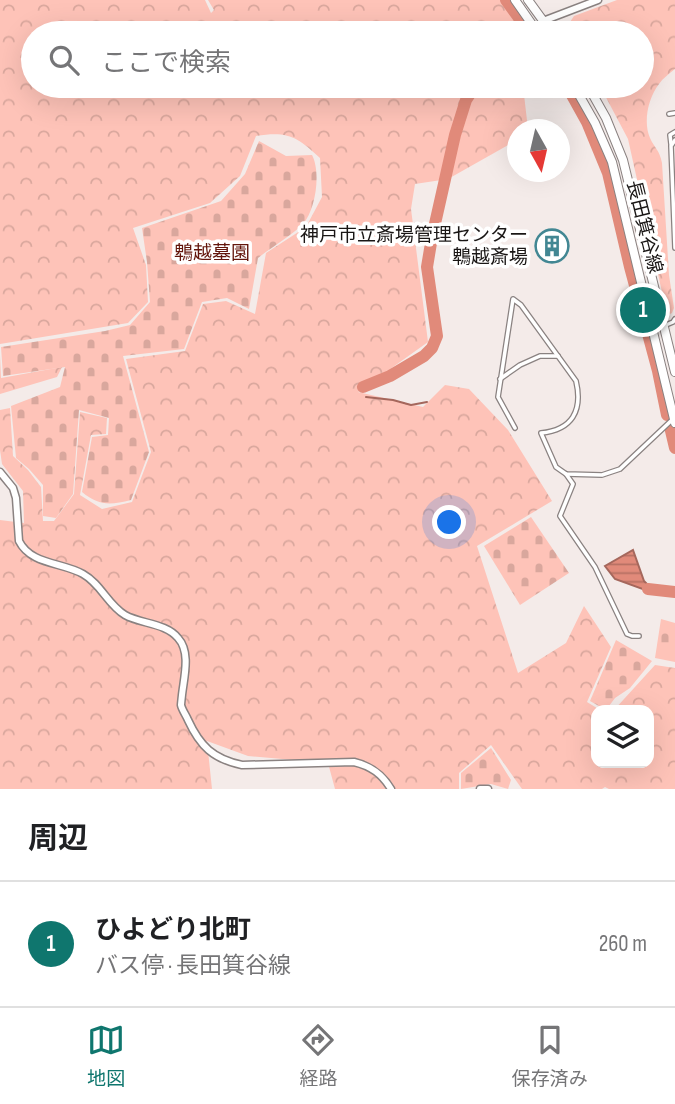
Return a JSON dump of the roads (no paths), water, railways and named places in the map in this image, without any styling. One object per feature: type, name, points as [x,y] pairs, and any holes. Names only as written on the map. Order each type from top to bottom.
[{"type":"street","points":[[515,0],[530,21]]},
{"type":"street","points":[[528,0],[543,21],[598,0]]},
{"type":"street","name":"長田箕谷線","points":[[581,98],[612,162],[674,421]]},
{"type":"street","name":"長田箕谷線","points":[[595,98],[623,160],[675,372]]},
{"type":"street","points":[[0,472],[13,488],[16,498],[19,541],[32,556],[80,572],[92,579],[124,614],[176,635],[184,648],[185,658],[181,705],[192,731],[209,750],[230,763],[242,765],[364,764],[377,772],[391,789]]},
{"type":"street","points":[[480,789],[488,789]]},
{"type":"lane","points":[[669,114],[675,113]]},
{"type":"lane","points":[[675,132],[670,135],[675,248]]},
{"type":"lane","points":[[671,146],[675,140]]},
{"type":"lane","points":[[515,428],[498,397],[513,299],[521,304],[576,381],[579,394],[578,410],[563,428],[541,433],[555,467],[566,474],[573,484],[561,516],[595,567],[627,634],[639,636]]},
{"type":"lane","points":[[654,330],[665,327],[675,319]]},
{"type":"lane","points":[[500,379],[520,365],[540,356],[558,356]]},
{"type":"lane","points":[[566,474],[603,475],[620,469],[674,421]]},
{"type":"waterway","points":[[506,0],[521,21]]},
{"type":"waterway","points":[[363,387],[390,376],[424,356],[432,348],[437,336],[427,267],[455,135],[467,98]]},
{"type":"waterway","points":[[574,98],[587,122],[608,173],[667,415]]},
{"type":"waterway","points":[[366,397],[411,405],[427,402]]},
{"type":"waterway","points":[[671,431],[675,448]]},
{"type":"waterway","points":[[648,589],[675,592]]},
{"type":"place","name":"神戸市立斎場管理センター 鵯越斎場","points":[[552,246]]},
{"type":"place","name":"ひよどり北町","points":[[643,310]]},
{"type":"park label","name":"鵯越墓園","points":[[212,253]]}]
